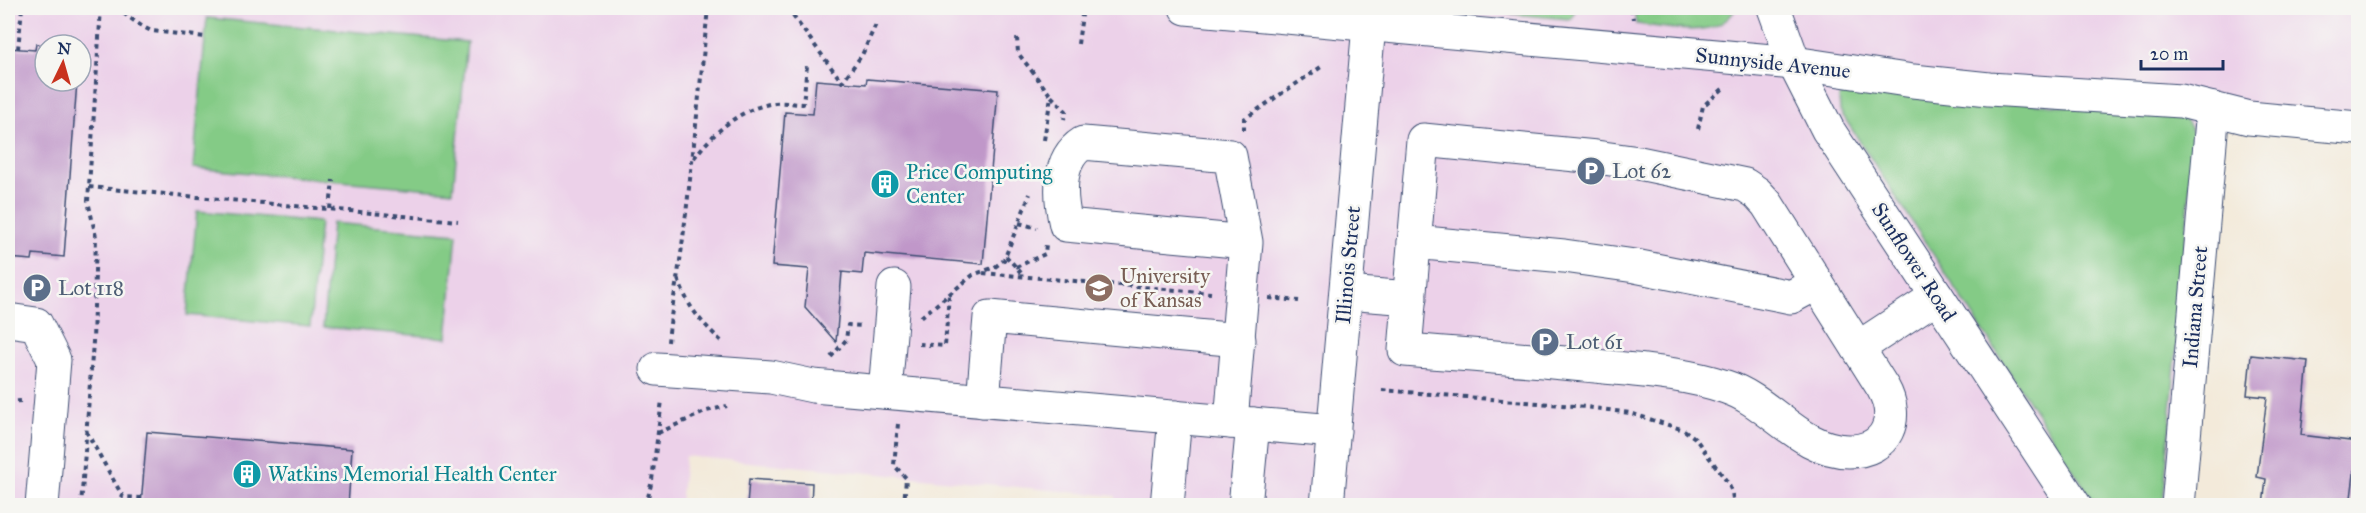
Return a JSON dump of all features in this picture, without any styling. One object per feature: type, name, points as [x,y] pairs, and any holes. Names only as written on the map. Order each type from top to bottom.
[{"type":"street","name":"Sunnyside Avenue","points":[[1186,8],[1794,63],[1946,84],[2181,101],[2250,118],[2358,128]]},
{"type":"street","name":"Sunflower Road","points":[[1774,8],[1794,63],[1828,130],[2075,506]]},
{"type":"street","name":"Illinois Street","points":[[1327,506],[1369,25]]},
{"type":"street","name":"Indiana Street","points":[[2178,506],[2212,109]]},
{"type":"street","points":[[1423,140],[1585,155],[1639,163],[1745,185],[1767,204],[1817,284],[1890,400],[1891,422],[1882,439],[1862,449],[1839,450],[1822,446],[1805,437],[1750,398],[1727,387],[1695,379],[1591,365],[1405,350],[1423,140]]},
{"type":"street","points":[[1245,506],[1239,340],[1246,242],[1230,156],[1083,143],[1074,148],[1066,163],[1061,201],[1066,225],[1246,242]]},
{"type":"street","points":[[1414,242],[1574,257],[1635,266],[1791,297],[1817,284]]},
{"type":"street","points":[[893,393],[894,287]]},
{"type":"street","points":[[1346,293],[1410,298]]},
{"type":"street","points":[[1858,348],[1937,296]]},
{"type":"street","points":[[983,401],[990,317],[1239,340]]},
{"type":"street","points":[[8,320],[36,324],[54,360],[42,506]]},
{"type":"street","points":[[661,369],[771,377],[813,386],[1334,431]]},
{"type":"street","points":[[1167,506],[1175,417]]},
{"type":"path","points":[[18,49],[22,8]]},
{"type":"path","points":[[81,506],[93,342],[96,237],[88,201],[101,8]]},
{"type":"path","points":[[117,8],[140,26],[151,31],[205,37]]},
{"type":"path","points":[[646,506],[658,433],[661,369],[672,298],[678,278],[693,160],[708,8]]},
{"type":"path","points":[[1078,44],[1082,15]]},
{"type":"path","points":[[793,16],[842,82],[862,55],[876,24]]},
{"type":"path","points":[[1017,38],[1018,52],[1051,96]]},
{"type":"path","points":[[693,160],[709,138],[729,122],[749,111],[774,103],[803,104],[807,66]]},
{"type":"path","points":[[1252,114],[1321,67]]},
{"type":"path","points":[[1698,129],[1703,106],[1726,87]]},
{"type":"path","points":[[330,209],[333,180]]},
{"type":"path","points":[[89,187],[458,221]]},
{"type":"path","points":[[1019,223],[1044,230]]},
{"type":"path","points":[[1016,267],[1045,254],[1046,237]]},
{"type":"path","points":[[1006,256],[1024,277]]},
{"type":"path","points":[[981,273],[1299,301]]},
{"type":"path","points":[[678,278],[687,304],[724,343],[725,350]]},
{"type":"path","points":[[915,344],[945,346],[949,295]]},
{"type":"path","points":[[1382,390],[1586,407],[1630,413],[1684,430],[1695,438],[1728,483],[1734,506]]},
{"type":"path","points":[[893,393],[894,465],[906,478],[904,506]]},
{"type":"path","points":[[658,433],[707,411],[737,403]]},
{"type":"path","points":[[86,430],[123,497],[141,498]]},
{"type":"shaded area","name":"University of Kansas","points":[[8,8],[2358,8],[2358,117],[2205,120],[2171,505],[1116,506],[1116,496],[685,456],[680,505],[8,506]]},
{"type":"green space","points":[[1446,8],[1576,8],[1572,18],[1569,19]]},
{"type":"green space","points":[[1634,8],[1736,8],[1728,19],[1717,25],[1691,30],[1636,24]]},
{"type":"green space","points":[[207,18],[467,42],[453,191],[193,168]]},
{"type":"green space","points":[[1850,88],[2176,115],[2187,122],[2194,142],[2163,505],[2096,505],[1840,111],[1839,97]]},
{"type":"green space","points":[[197,211],[320,222],[310,326],[187,315]]},
{"type":"green space","points":[[332,223],[457,234],[447,338],[323,327]]},
{"type":"building","points":[[8,48],[33,50],[33,93],[76,93],[64,257],[33,254],[32,260],[8,258]]},
{"type":"building","name":"Price Computing Center","points":[[867,79],[998,90],[983,264],[864,253],[862,274],[842,272],[836,342],[805,307],[809,269],[772,266],[785,112],[813,114],[816,80],[866,84]]},
{"type":"building","points":[[2251,355],[2308,361],[2301,435],[2358,442],[2350,506],[2263,506],[2266,479],[2257,477],[2267,397],[2247,395]]},
{"type":"building","name":"Watkins Memorial Health Center","points":[[147,432],[352,449],[348,506],[141,506]]},
{"type":"building","points":[[749,479],[812,483],[811,506],[747,506]]},
{"type":"place","name":"Lot 62","points":[[1591,171]]},
{"type":"place","name":"Price Computing Center","points":[[885,184]]},
{"type":"place","name":"Lot 118","points":[[37,288]]},
{"type":"place","name":"University of Kansas","points":[[1099,288]]},
{"type":"place","name":"Lot 61","points":[[1545,342]]},
{"type":"place","name":"Watkins Memorial Health Center","points":[[247,474]]}]
